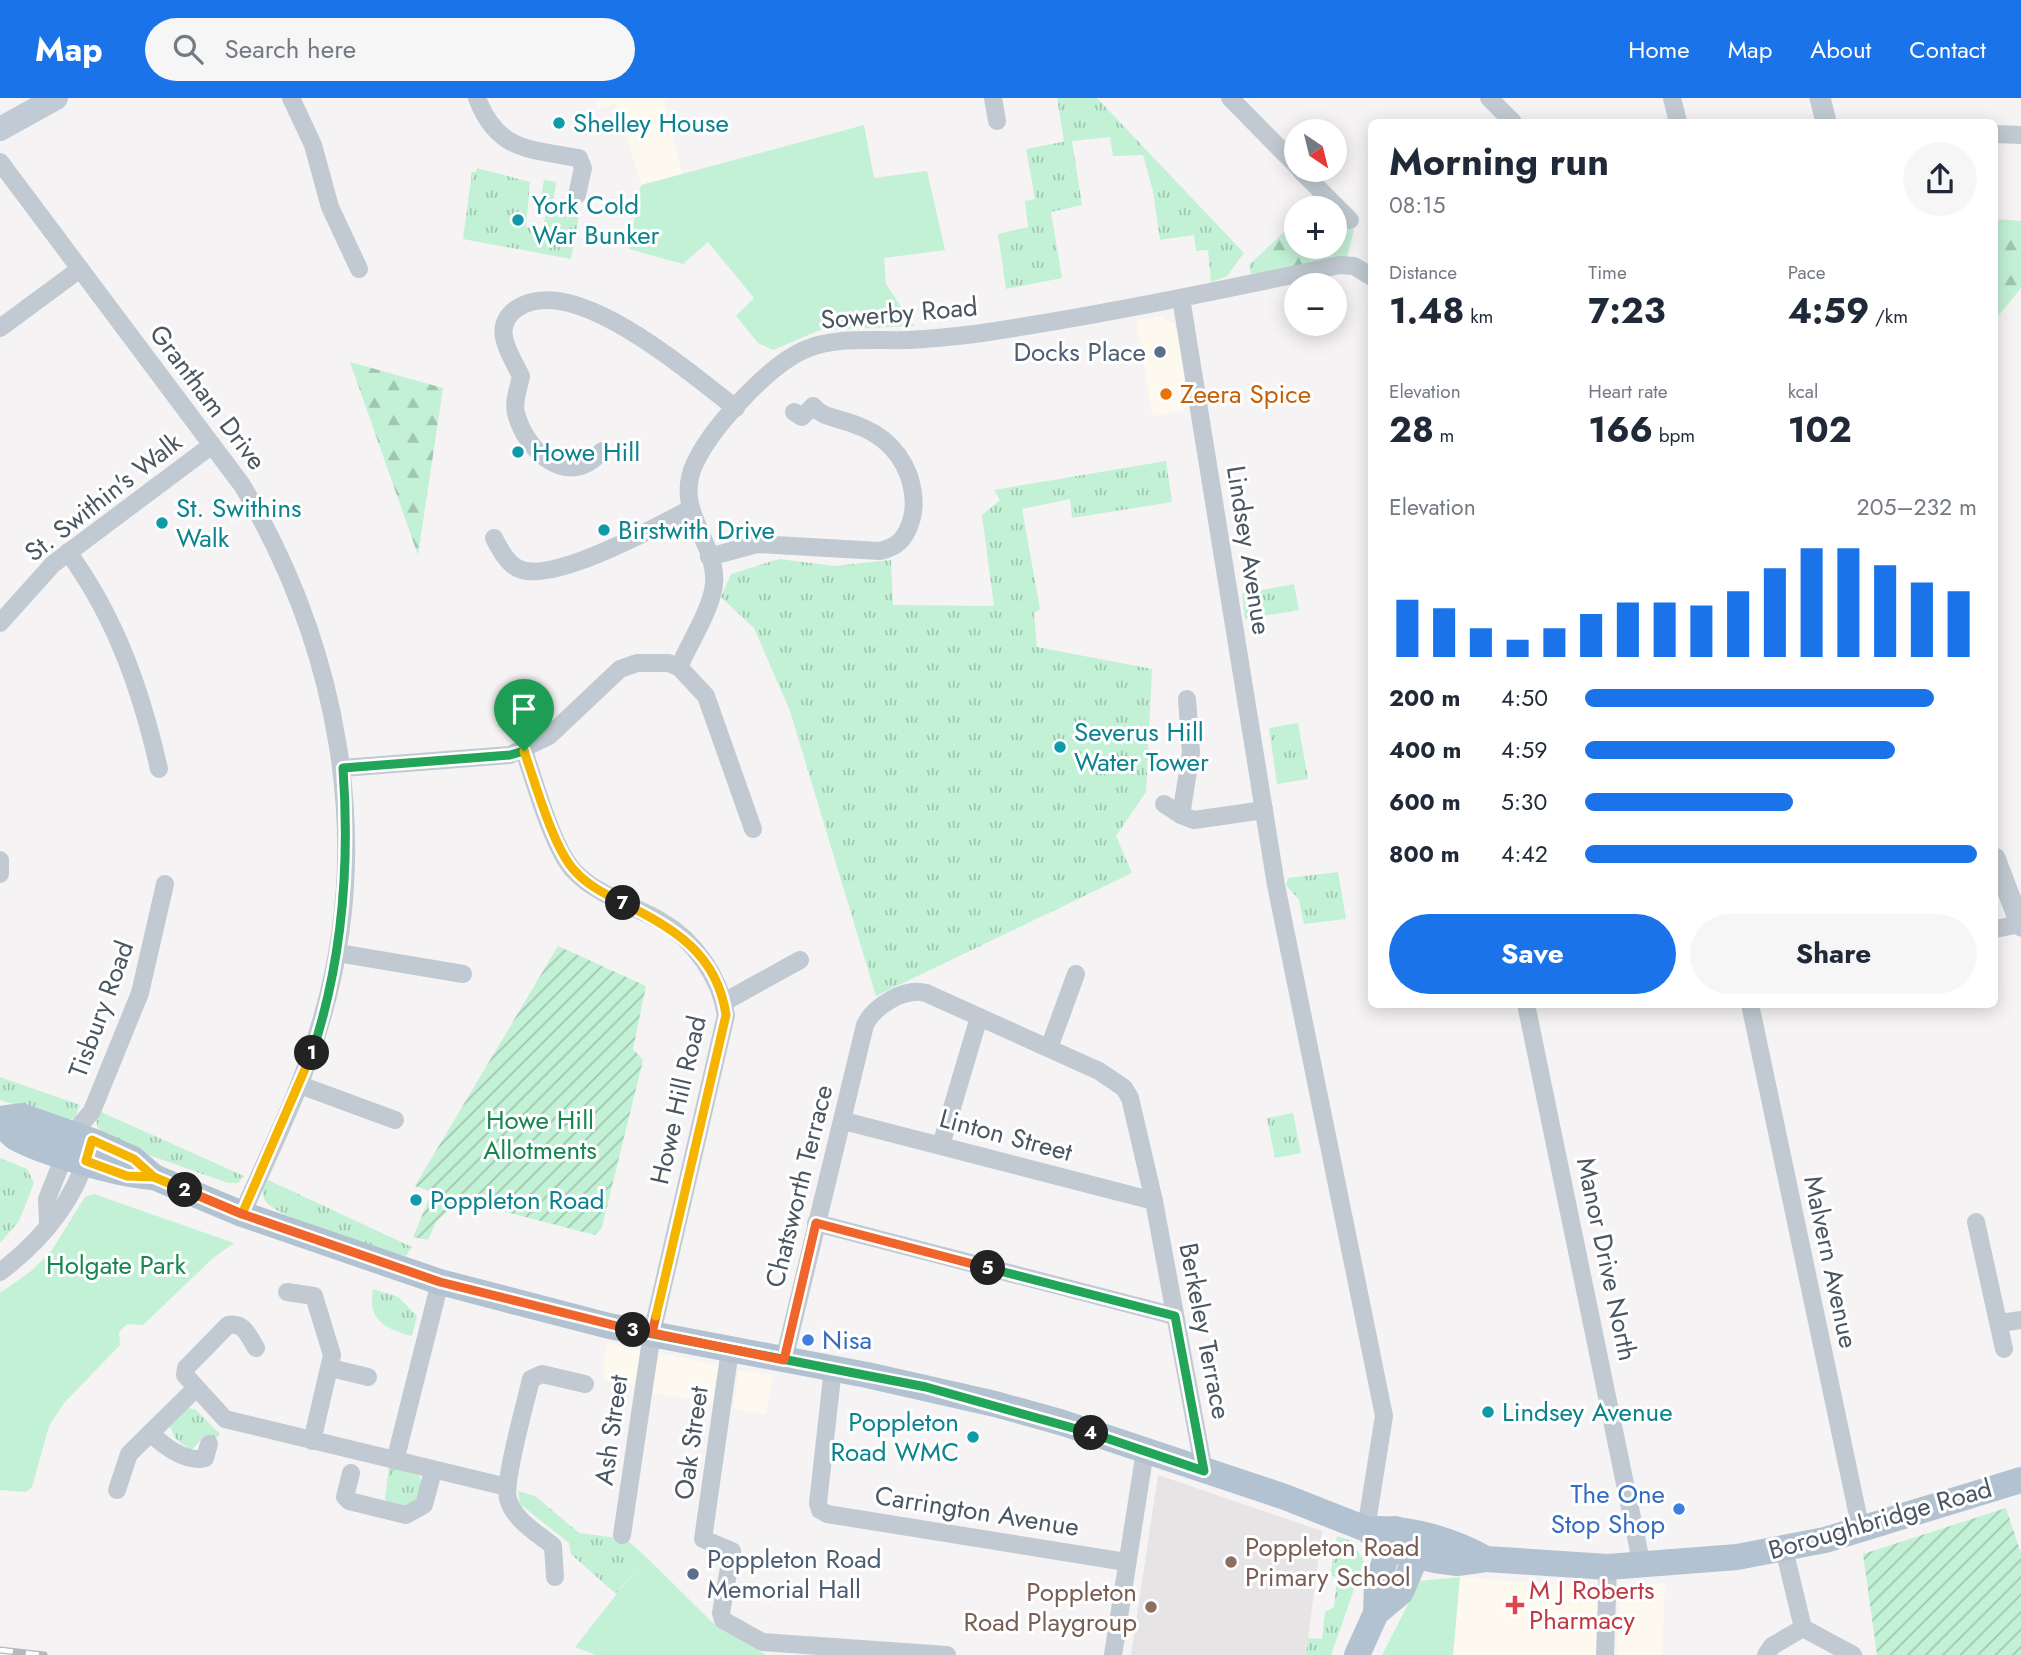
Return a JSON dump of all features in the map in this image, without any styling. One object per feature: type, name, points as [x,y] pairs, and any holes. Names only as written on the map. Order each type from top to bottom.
[{"type":"main road","points":[[0,129],[23,105],[56,98]]},
{"type":"main road","points":[[0,1121],[15,1137],[79,1148],[127,1176],[154,1177],[242,1214],[440,1282],[575,1317],[730,1350],[833,1368],[995,1404],[1204,1471]]},
{"type":"main road","name":"Boroughbridge Road","points":[[1204,1471],[1284,1497],[1392,1539],[1421,1546],[1457,1563],[1486,1559],[1608,1567],[1642,1566],[1784,1549],[1861,1530],[2021,1479]]},
{"type":"main road","points":[[1357,1655],[1376,1614],[1377,1586],[1392,1539]]},
{"type":"main road","points":[[1376,1614],[1401,1592],[1421,1546]]},
{"type":"street","points":[[291,98],[313,145],[330,207],[359,269]]},
{"type":"street","points":[[477,98],[493,131],[506,141],[520,147],[579,158],[583,168],[578,195]]},
{"type":"street","points":[[993,98],[997,121]]},
{"type":"street","points":[[1230,98],[1284,154]]},
{"type":"street","points":[[1489,98],[1510,119]]},
{"type":"street","points":[[1672,98],[1677,119]]},
{"type":"street","points":[[1820,98],[1825,119]]},
{"type":"street","points":[[1998,134],[2021,135]]},
{"type":"street","name":"Grantham Drive","points":[[0,162],[212,445],[265,525],[303,605],[327,687],[343,768],[346,866],[338,953],[323,1016],[300,1085],[242,1214]]},
{"type":"street","points":[[1312,182],[1350,220]]},
{"type":"street","name":"Sowerby Road","points":[[678,667],[712,593],[714,576],[690,509],[689,491],[695,464],[736,408],[777,365],[805,349],[842,341],[923,339],[982,333],[1181,298],[1340,265],[1354,267],[1368,274]]},
{"type":"street","points":[[0,328],[80,270]]},
{"type":"street","name":"Lindsey Avenue","points":[[1181,298],[1264,810],[1300,1007],[1366,1312],[1384,1416],[1366,1529]]},
{"type":"street","points":[[602,451],[584,467],[574,470],[562,468],[550,461],[525,433],[515,405],[521,376],[508,354],[502,331],[505,321],[520,306],[547,302],[574,305],[604,314],[736,408]]},
{"type":"street","points":[[709,556],[757,544],[880,551],[891,548],[905,537],[912,520],[914,502],[911,483],[897,451],[869,430],[821,415],[813,406],[803,417],[794,412]]},
{"type":"street","name":"St. Swithin's Walk","points":[[0,623],[43,573],[68,552],[212,445]]},
{"type":"street","points":[[494,538],[509,562],[518,569],[537,571],[588,558],[690,509]]},
{"type":"street","points":[[68,552],[114,625],[126,654],[159,769]]},
{"type":"street","points":[[343,768],[510,755],[524,751],[549,736],[620,669],[654,661],[678,667],[706,696],[753,830]]},
{"type":"street","points":[[1181,815],[1191,754],[1187,699]]},
{"type":"street","name":"Howe Hill Road","points":[[524,751],[555,836],[572,868],[598,890],[676,930],[700,956],[724,1002],[725,1027],[652,1333]]},
{"type":"street","points":[[1164,804],[1194,820],[1264,810]]},
{"type":"street","points":[[0,860],[0,874]]},
{"type":"street","points":[[1998,866],[2021,925],[1998,929]]},
{"type":"street","name":"Tisbury Road","points":[[79,1148],[141,993],[164,884]]},
{"type":"street","points":[[338,953],[463,974]]},
{"type":"street","points":[[724,1002],[799,960]]},
{"type":"street","points":[[1049,1048],[1076,974]]},
{"type":"street","name":"Berkeley Terrace","points":[[865,1025],[876,1009],[918,990],[1099,1071],[1124,1088],[1135,1112],[1154,1201],[1204,1471]]},
{"type":"street","name":"Manor Drive North","points":[[1527,1008],[1642,1566]]},
{"type":"street","name":"Malvern Avenue","points":[[1751,1008],[1861,1530]]},
{"type":"street","points":[[941,1145],[979,1017]]},
{"type":"street","name":"Chatsworth Terrace","points":[[784,1360],[816,1223],[844,1121],[865,1025]]},
{"type":"street","points":[[300,1085],[395,1120]]},
{"type":"street","name":"Linton Street","points":[[844,1121],[1154,1201]]},
{"type":"street","points":[[0,1272],[28,1250],[48,1223],[68,1204],[79,1148]]},
{"type":"street","points":[[1976,1222],[2004,1349]]},
{"type":"street","points":[[816,1223],[1175,1316]]},
{"type":"street","points":[[395,1461],[440,1282]]},
{"type":"street","points":[[287,1292],[307,1293],[318,1301],[329,1339],[331,1368],[312,1441]]},
{"type":"street","points":[[2000,1323],[2021,1320]]},
{"type":"street","points":[[256,1348],[243,1327],[237,1324],[228,1325],[186,1368],[190,1382],[216,1413],[230,1422],[507,1487]]},
{"type":"street","name":"Ash Street","points":[[622,1535],[652,1333]]},
{"type":"street","name":"Oak Street","points":[[730,1350],[703,1539],[706,1543],[732,1550],[721,1613],[723,1620],[756,1641],[947,1655]]},
{"type":"street","points":[[331,1368],[368,1377]]},
{"type":"street","name":"Carrington Avenue","points":[[833,1368],[818,1503],[820,1510],[827,1514],[1126,1562]]},
{"type":"street","points":[[555,1577],[553,1546],[517,1514],[507,1496],[507,1487],[531,1379],[542,1374],[585,1384]]},
{"type":"street","points":[[117,1490],[129,1454],[150,1433],[190,1382]]},
{"type":"street","points":[[150,1433],[162,1443],[192,1458],[205,1458],[209,1444]]},
{"type":"street","points":[[1114,1655],[1126,1562],[1145,1451]]},
{"type":"street","points":[[351,1473],[345,1497],[349,1501],[406,1515],[424,1505],[433,1471]]},
{"type":"street","points":[[1784,1549],[1803,1628],[1853,1655]]},
{"type":"street","points":[[1605,1655],[1608,1567]]},
{"type":"street","points":[[1766,1655],[1772,1646],[1803,1628]]},
{"type":"shaded area","points":[[594,98],[670,98],[664,101],[683,177],[641,185],[616,103],[598,109]]},
{"type":"shaded area","points":[[1162,316],[1175,325],[1179,334],[1188,403],[1182,411],[1152,416],[1136,320]]},
{"type":"shaded area","points":[[608,1343],[641,1351],[635,1386],[604,1381],[604,1355]]},
{"type":"shaded area","points":[[659,1353],[718,1365],[713,1402],[652,1393]]},
{"type":"shaded area","points":[[739,1370],[773,1375],[766,1415],[733,1408]]},
{"type":"shaded area","name":"Poppleton Road Primary School","points":[[1158,1475],[1322,1531],[1306,1655],[1131,1655]]},
{"type":"shaded area","points":[[1460,1577],[1603,1589],[1599,1655],[1453,1655]]},
{"type":"shaded area","points":[[1665,1583],[1662,1655],[1617,1655],[1620,1586]]},
{"type":"green space","points":[[1057,98],[1097,98],[1244,253],[1227,276],[1211,282],[1208,250],[1196,251],[1194,235],[1160,240],[1153,191],[1143,155],[1113,156],[1110,137],[1072,141],[1082,205],[1051,212],[1062,278],[1006,289],[998,234],[1028,227],[1025,201],[1035,199],[1026,149],[1067,141],[1064,141]]},
{"type":"green space","points":[[864,125],[874,178],[927,171],[945,250],[884,258],[886,284],[914,326],[820,330],[773,350],[758,343],[736,316],[754,298],[708,242],[683,264],[629,249],[641,185]]},
{"type":"green space","points":[[477,168],[530,182],[526,227],[543,230],[548,198],[541,197],[544,180],[556,182],[553,205],[580,210],[571,259],[463,239],[472,172],[476,172]]},
{"type":"green space","points":[[1998,219],[2021,221],[2021,288],[1998,316]]},
{"type":"green space","points":[[1347,223],[1354,230],[1347,258]]},
{"type":"green space","points":[[1284,232],[1284,259],[1342,259],[1280,271],[1265,260],[1264,251]]},
{"type":"green space","points":[[1264,251],[1265,260],[1280,271],[1251,274],[1249,265]]},
{"type":"green space","points":[[350,362],[443,388],[418,555]]},
{"type":"green space","points":[[1166,461],[1172,502],[1072,518],[1070,499],[1022,509],[1040,609],[1034,613],[1037,647],[1152,669],[1146,792],[1116,836],[1132,873],[876,996],[790,711],[754,628],[721,597],[731,574],[779,559],[834,566],[891,560],[893,605],[994,606],[982,515],[1000,500],[994,490]]},
{"type":"green space","points":[[1294,584],[1299,610],[1245,619],[1242,594]]},
{"type":"green space","points":[[1298,723],[1308,779],[1277,784],[1269,728]]},
{"type":"green space","points":[[1338,872],[1346,919],[1304,924],[1299,900],[1286,885],[1288,878]]},
{"type":"green space","name":"Howe Hill Allotments","points":[[558,946],[646,986],[633,1049],[643,1060],[602,1227],[595,1235],[460,1200],[436,1222],[428,1240],[413,1237],[432,1192],[415,1186]]},
{"type":"green space","points":[[0,1077],[80,1105],[75,1118],[66,1121],[0,1100]]},
{"type":"green space","points":[[101,1112],[244,1176],[238,1183],[228,1183],[109,1141],[97,1126],[96,1117]]},
{"type":"green space","points":[[1293,1113],[1301,1153],[1275,1158],[1267,1118]]},
{"type":"green space","points":[[0,1158],[27,1169],[34,1183],[19,1221],[0,1243]]},
{"type":"green space","points":[[268,1180],[412,1247],[406,1256],[292,1218],[266,1201],[262,1187]]},
{"type":"green space","name":"Holgate Park","points":[[94,1194],[234,1243],[213,1258],[143,1325],[127,1324],[119,1332],[120,1345],[64,1403],[49,1426],[32,1487],[26,1492],[0,1490],[0,1293],[30,1272],[52,1250],[85,1197]]},
{"type":"green space","points":[[373,1289],[398,1297],[417,1316],[412,1336],[380,1322],[373,1308]]},
{"type":"green space","points":[[183,1408],[195,1409],[219,1433],[217,1438],[204,1436],[191,1451],[175,1438],[168,1422]]},
{"type":"green space","points":[[389,1467],[418,1474],[423,1483],[420,1496],[409,1509],[389,1504],[385,1498]]},
{"type":"green space","points":[[518,1491],[535,1496],[579,1533],[626,1539],[646,1557],[616,1594],[571,1554],[569,1543],[520,1504]]},
{"type":"green space","points":[[2006,1508],[2021,1553],[2021,1655],[1877,1655],[1863,1554]]},
{"type":"green space","points":[[1337,1536],[1352,1541],[1364,1561],[1331,1655],[1306,1655],[1308,1638],[1322,1639],[1325,1612],[1334,1607],[1337,1577],[1330,1576]]},
{"type":"green space","points":[[646,1557],[714,1624],[766,1655],[596,1655],[575,1647]]},
{"type":"green space","points":[[1460,1577],[1453,1655],[1382,1655],[1420,1581]]},
{"type":"railway","points":[[0,1650],[44,1655]]},
{"type":"place","name":"Shelley House","points":[[559,123]]},
{"type":"place","name":"York Cold War Bunker","points":[[518,220]]},
{"type":"place","name":"Docks Place","points":[[1160,352]]},
{"type":"place","name":"Zeera Spice","points":[[1166,394]]},
{"type":"place","name":"Howe Hill","points":[[518,452]]},
{"type":"place","name":"St. Swithins Walk","points":[[162,523]]},
{"type":"place","name":"Birstwith Drive","points":[[604,530]]},
{"type":"place","name":"Severus Hill Water Tower","points":[[1060,747]]},
{"type":"place","name":"Poppleton Road","points":[[416,1200]]},
{"type":"place","name":"Nisa","points":[[808,1340]]},
{"type":"place","name":"Lindsey Avenue","points":[[1488,1412]]},
{"type":"place","name":"Poppleton Road WMC","points":[[973,1437]]},
{"type":"place","name":"The One Stop Shop","points":[[1679,1509]]},
{"type":"place","name":"Poppleton Road Primary School","points":[[1231,1562]]},
{"type":"place","name":"Poppleton Road Memorial Hall","points":[[693,1574]]},
{"type":"place","name":"M J Roberts Pharmacy","points":[[1515,1605]]},
{"type":"place","name":"Poppleton Road Playgroup","points":[[1151,1607]]},
{"type":"route","points":[[524,751],[510,755],[343,768],[346,866],[341,929],[332,980],[313,1050],[300,1085],[242,1214],[154,1177],[134,1159],[92,1140],[86,1161],[127,1176],[154,1177],[242,1214],[440,1282],[609,1325],[730,1350],[926,1387],[995,1404],[1060,1422],[1204,1471],[1175,1316],[816,1223],[784,1360],[652,1333],[725,1027],[724,1002],[700,956],[676,930],[598,890],[572,868],[555,836],[524,751]]}]
